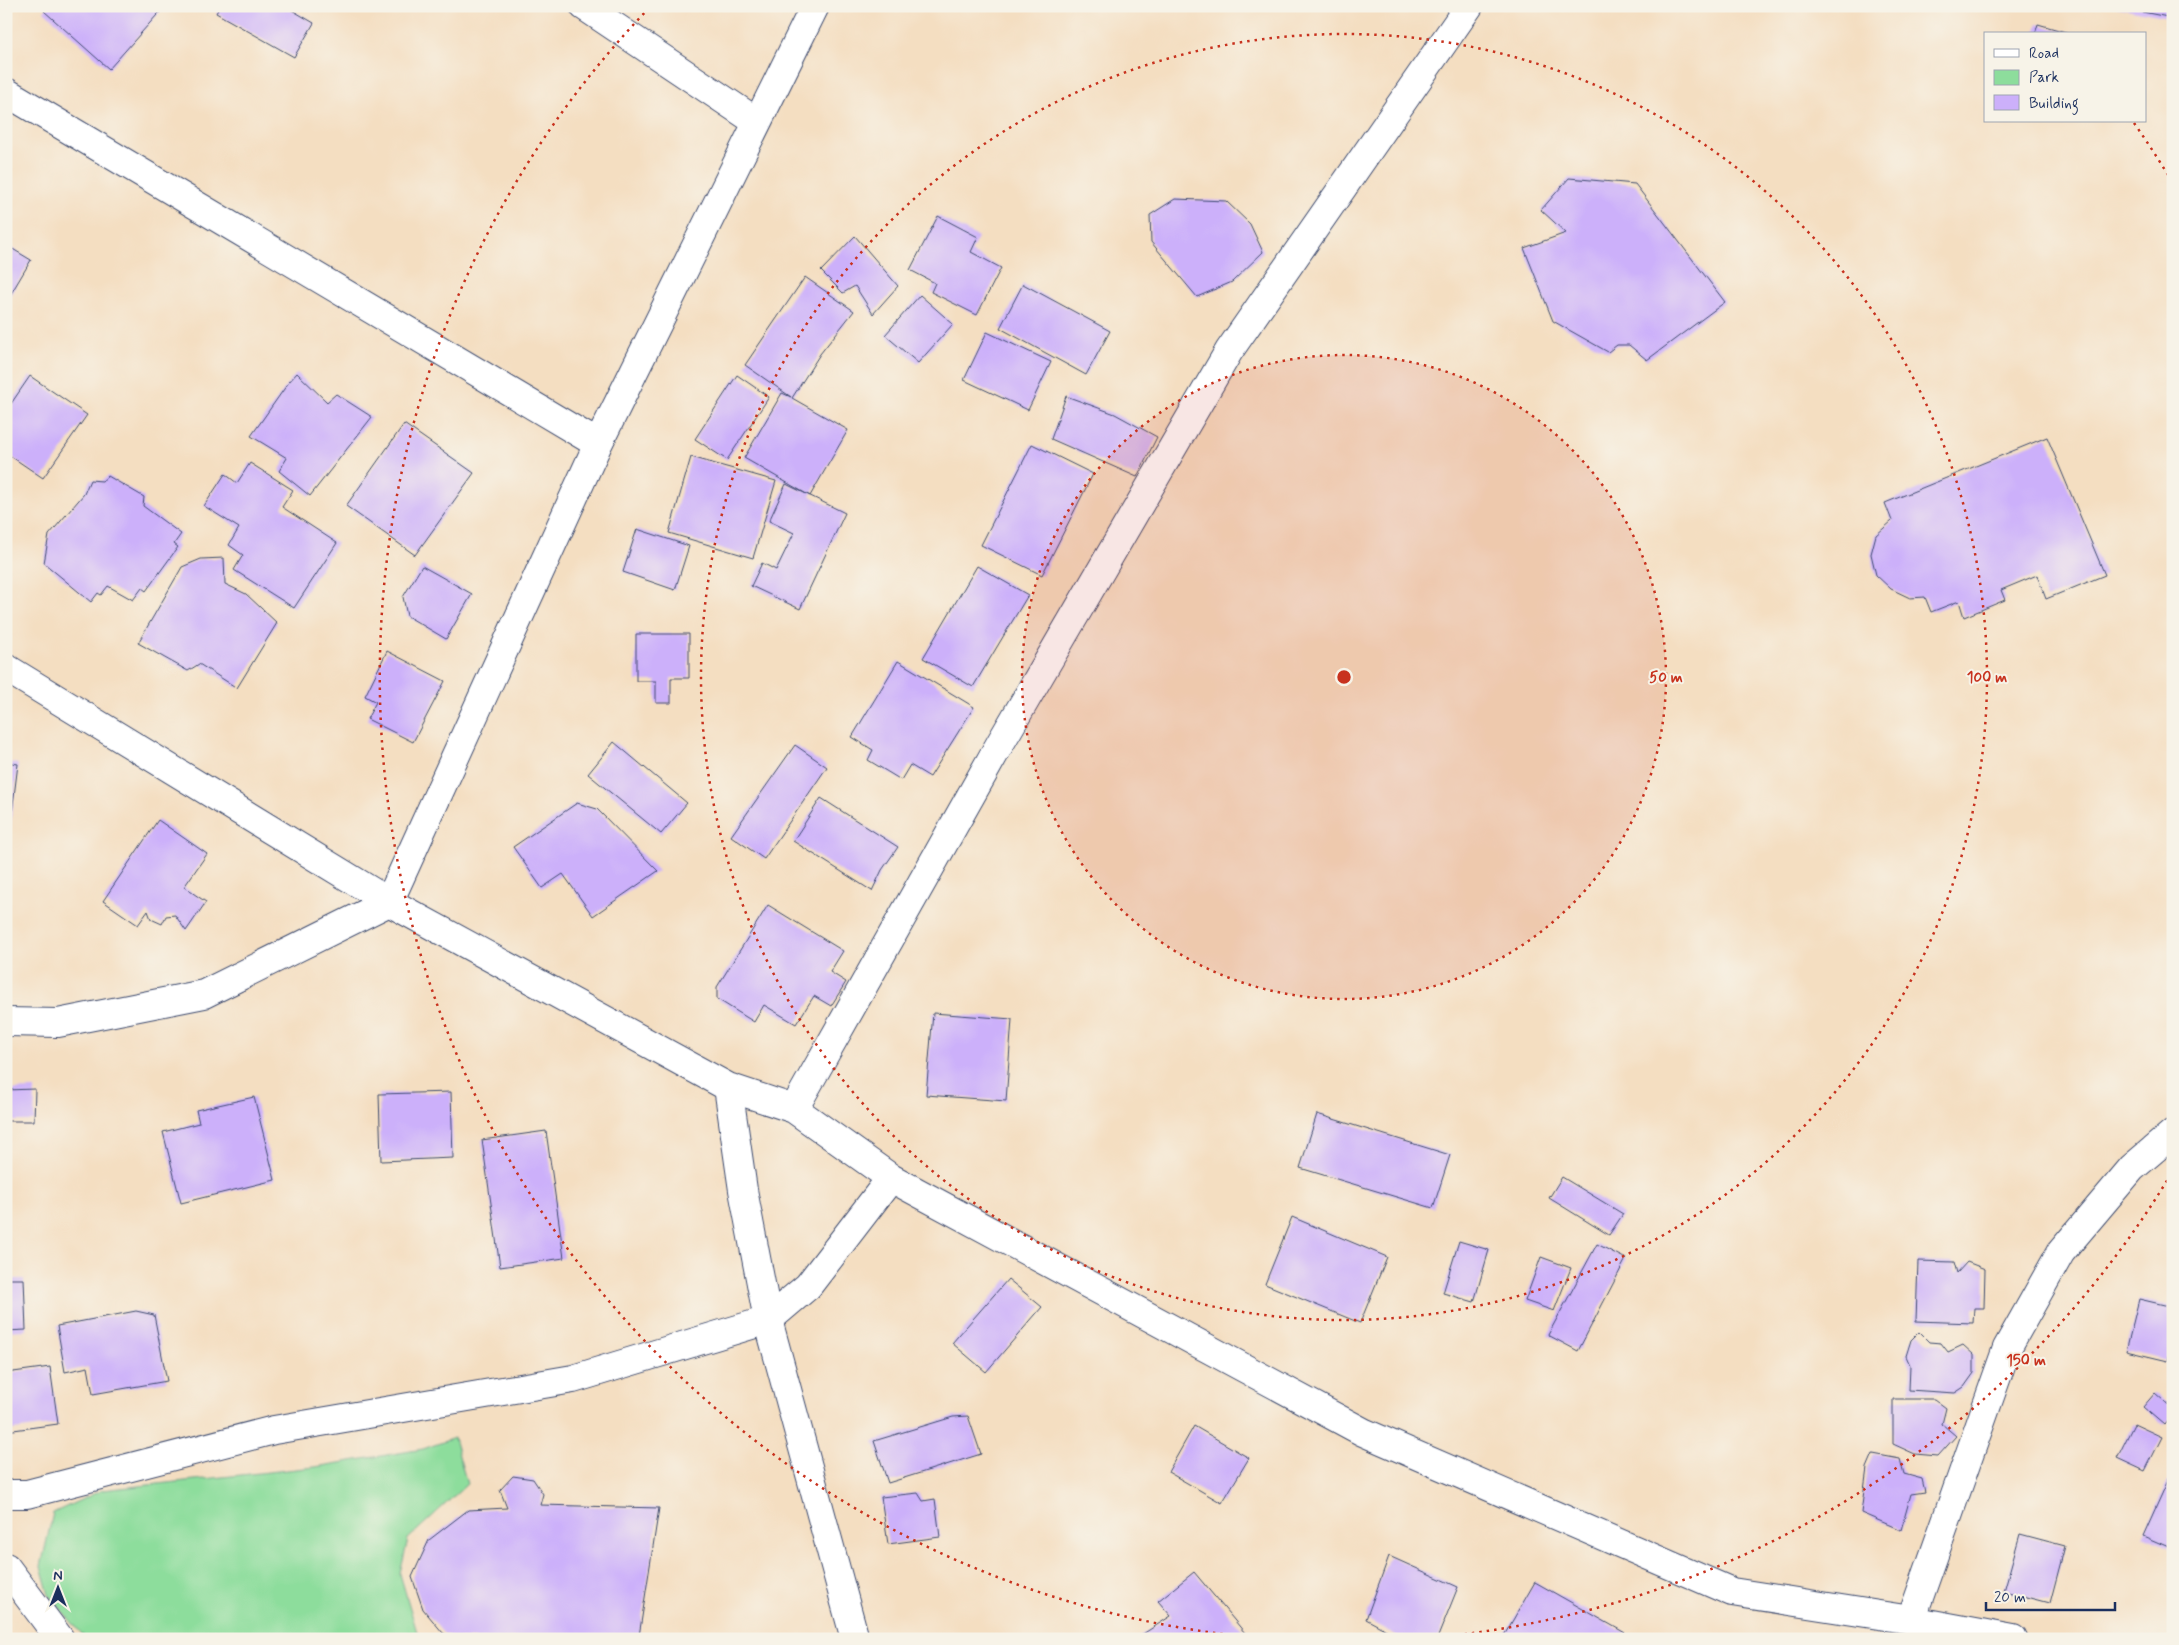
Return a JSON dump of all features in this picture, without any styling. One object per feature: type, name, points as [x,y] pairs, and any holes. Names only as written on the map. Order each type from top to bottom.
[{"type":"street","points":[[584,6],[757,122]]},
{"type":"street","points":[[6,1022],[58,1023],[204,994],[389,902],[598,444],[815,6]]},
{"type":"street","points":[[794,1109],[1006,733],[1229,351],[1469,6]]},
{"type":"street","points":[[6,92],[598,444]]},
{"type":"street","points":[[6,668],[389,902],[728,1087],[794,1109],[891,1178],[1363,1432],[1732,1592],[1911,1620],[2013,1639]]},
{"type":"street","points":[[728,1087],[743,1190],[768,1320],[855,1639]]},
{"type":"street","points":[[1911,1620],[2007,1348],[2061,1252],[2132,1168],[2173,1133]]},
{"type":"street","points":[[6,1494],[27,1494],[274,1430],[574,1379],[768,1320],[808,1286],[891,1178]]},
{"type":"street","points":[[6,1567],[60,1639]]},
{"type":"green space","points":[[454,1438],[467,1484],[408,1539],[400,1574],[419,1639],[86,1639],[49,1595],[41,1566],[53,1513],[102,1490],[315,1467],[423,1449]]},
{"type":"building","points":[[49,6],[165,6],[109,69],[44,11]]},
{"type":"building","points":[[220,6],[285,6],[314,23],[294,57],[216,13]]},
{"type":"building","points":[[2173,6],[2173,18],[2117,7]]},
{"type":"building","points":[[2038,24],[2066,32],[2036,32]]},
{"type":"building","points":[[1569,178],[1635,184],[1725,302],[1647,360],[1629,345],[1617,345],[1608,352],[1553,321],[1524,248],[1566,233],[1541,210]]},
{"type":"building","points":[[1175,199],[1226,201],[1250,224],[1263,252],[1232,282],[1197,297],[1151,242],[1150,215]]},
{"type":"building","points":[[938,216],[978,237],[971,252],[1001,268],[977,315],[931,292],[935,283],[910,270]]},
{"type":"building","points":[[855,236],[898,286],[873,314],[855,286],[843,293],[821,271]]},
{"type":"building","points":[[6,245],[31,260],[6,302]]},
{"type":"building","points":[[805,277],[854,311],[820,354],[792,398],[848,430],[810,496],[744,458],[782,393],[791,397],[745,365]]},
{"type":"building","points":[[1023,284],[1110,331],[1086,375],[1000,328]]},
{"type":"building","points":[[920,295],[953,324],[918,363],[885,335]]},
{"type":"building","points":[[987,332],[1051,362],[1028,410],[964,380]]},
{"type":"building","points":[[297,373],[327,402],[336,394],[372,417],[310,496],[279,471],[287,458],[251,436]]},
{"type":"building","points":[[737,375],[769,397],[727,460],[695,439]]},
{"type":"building","points":[[30,376],[87,415],[43,478],[6,453],[6,411]]},
{"type":"building","points":[[1066,396],[1115,414],[1157,437],[1137,477],[1051,439]]},
{"type":"building","points":[[404,424],[474,473],[415,555],[346,506]]},
{"type":"building","points":[[2047,437],[2105,575],[2046,599],[2037,575],[2001,590],[2005,600],[1964,617],[1959,601],[1931,612],[1925,597],[1910,598],[1891,589],[1876,575],[1871,554],[1876,535],[1892,521],[1885,503]]},
{"type":"building","points":[[1032,444],[1093,474],[1042,575],[981,545]]},
{"type":"building","points":[[691,457],[776,481],[753,558],[669,533]]},
{"type":"building","points":[[250,463],[293,490],[282,507],[337,543],[294,608],[234,570],[243,555],[229,545],[239,528],[204,506],[225,474],[237,483]]},
{"type":"building","points":[[108,476],[144,497],[143,506],[181,534],[174,544],[178,547],[146,591],[142,588],[133,600],[108,586],[101,595],[98,593],[91,602],[44,563],[49,535],[84,494],[90,480],[102,481]]},
{"type":"building","points":[[786,484],[845,513],[800,609],[751,586],[762,563],[776,570],[794,533],[769,521]]},
{"type":"building","points":[[637,529],[689,546],[675,590],[623,572]]},
{"type":"building","points":[[224,558],[225,584],[246,594],[277,623],[237,688],[199,664],[188,671],[138,643],[182,567],[201,559]]},
{"type":"building","points":[[422,566],[472,594],[446,639],[407,616],[403,597]]},
{"type":"building","points":[[977,566],[1028,595],[973,687],[923,658]]},
{"type":"building","points":[[636,634],[689,634],[689,678],[671,678],[671,703],[656,703],[656,681],[636,681]]},
{"type":"building","points":[[387,651],[445,681],[413,742],[367,719],[376,702],[365,696]]},
{"type":"building","points":[[898,661],[974,707],[930,777],[910,765],[901,780],[868,760],[873,750],[852,737]]},
{"type":"building","points":[[614,742],[687,803],[661,834],[588,774]]},
{"type":"building","points":[[795,745],[827,767],[764,859],[731,836]]},
{"type":"building","points":[[6,762],[18,764],[8,845],[6,845]]},
{"type":"building","points":[[821,798],[898,847],[882,870],[872,891],[793,841]]},
{"type":"building","points":[[577,803],[597,809],[658,871],[593,916],[563,874],[542,888],[513,847]]},
{"type":"building","points":[[158,820],[207,854],[184,887],[206,902],[186,931],[175,915],[166,916],[162,924],[151,919],[148,911],[138,925],[103,901]]},
{"type":"building","points":[[6,858],[8,858],[8,894],[6,894]]},
{"type":"building","points":[[768,905],[843,951],[830,972],[846,982],[831,1006],[814,996],[796,1024],[764,1005],[754,1022],[717,999],[717,987]]},
{"type":"building","points":[[933,1013],[1012,1019],[1006,1101],[926,1095]]},
{"type":"building","points":[[35,1089],[34,1121],[6,1121],[6,1090]]},
{"type":"building","points":[[451,1092],[453,1158],[381,1161],[379,1094]]},
{"type":"building","points":[[254,1097],[275,1180],[181,1203],[163,1132],[199,1123],[196,1110]]},
{"type":"building","points":[[1317,1114],[1450,1155],[1433,1208],[1300,1168]]},
{"type":"building","points":[[546,1131],[564,1258],[500,1267],[482,1140]]},
{"type":"building","points":[[1562,1177],[1623,1214],[1609,1235],[1549,1198]]},
{"type":"building","points":[[1292,1217],[1387,1257],[1360,1323],[1265,1284]]},
{"type":"building","points":[[1459,1241],[1489,1250],[1474,1302],[1443,1293]]},
{"type":"building","points":[[1597,1244],[1626,1259],[1578,1351],[1548,1335]]},
{"type":"building","points":[[1541,1257],[1571,1268],[1554,1311],[1525,1301]]},
{"type":"building","points":[[1918,1261],[1954,1262],[1957,1273],[1967,1262],[1985,1269],[1984,1308],[1974,1308],[1973,1323],[1916,1321]]},
{"type":"building","points":[[6,1279],[24,1279],[26,1330],[6,1331]]},
{"type":"building","points":[[1008,1279],[1042,1307],[986,1372],[952,1343]]},
{"type":"building","points":[[2139,1299],[2173,1307],[2173,1340],[2168,1361],[2126,1351]]},
{"type":"building","points":[[136,1311],[154,1315],[167,1381],[93,1394],[88,1367],[65,1372],[57,1326]]},
{"type":"building","points":[[1919,1332],[1929,1342],[1941,1343],[1948,1352],[1963,1345],[1974,1355],[1974,1373],[1964,1387],[1955,1393],[1909,1390],[1910,1365],[1906,1356],[1911,1340]]},
{"type":"building","points":[[50,1367],[58,1424],[6,1431],[6,1373]]},
{"type":"building","points":[[2155,1393],[2173,1409],[2173,1414],[2164,1425],[2143,1407]]},
{"type":"building","points":[[1893,1399],[1934,1399],[1946,1408],[1942,1424],[1956,1436],[1938,1456],[1915,1454],[1893,1444]]},
{"type":"building","points":[[968,1416],[981,1454],[888,1483],[874,1441],[953,1417]]},
{"type":"building","points":[[2134,1424],[2162,1437],[2145,1471],[2117,1458]]},
{"type":"building","points":[[1194,1426],[1249,1458],[1222,1503],[1168,1472]]},
{"type":"building","points":[[1873,1454],[1900,1459],[1904,1474],[1922,1479],[1925,1492],[1911,1494],[1901,1530],[1861,1513],[1867,1468]]},
{"type":"building","points":[[513,1476],[533,1479],[543,1494],[540,1505],[659,1508],[639,1636],[623,1639],[454,1639],[443,1633],[423,1609],[412,1577],[429,1540],[468,1510],[507,1508],[500,1490]]},
{"type":"building","points":[[2170,1476],[2173,1477],[2171,1548],[2143,1536]]},
{"type":"building","points":[[918,1493],[923,1501],[935,1499],[940,1537],[888,1544],[881,1497]]},
{"type":"building","points":[[2020,1534],[2065,1546],[2050,1603],[2004,1591]]},
{"type":"building","points":[[1389,1556],[1458,1587],[1437,1639],[1403,1639],[1366,1619]]},
{"type":"building","points":[[1194,1572],[1250,1639],[1135,1639],[1171,1616],[1158,1601]]},
{"type":"building","points":[[1535,1582],[1627,1634],[1628,1639],[1502,1639]]}]
